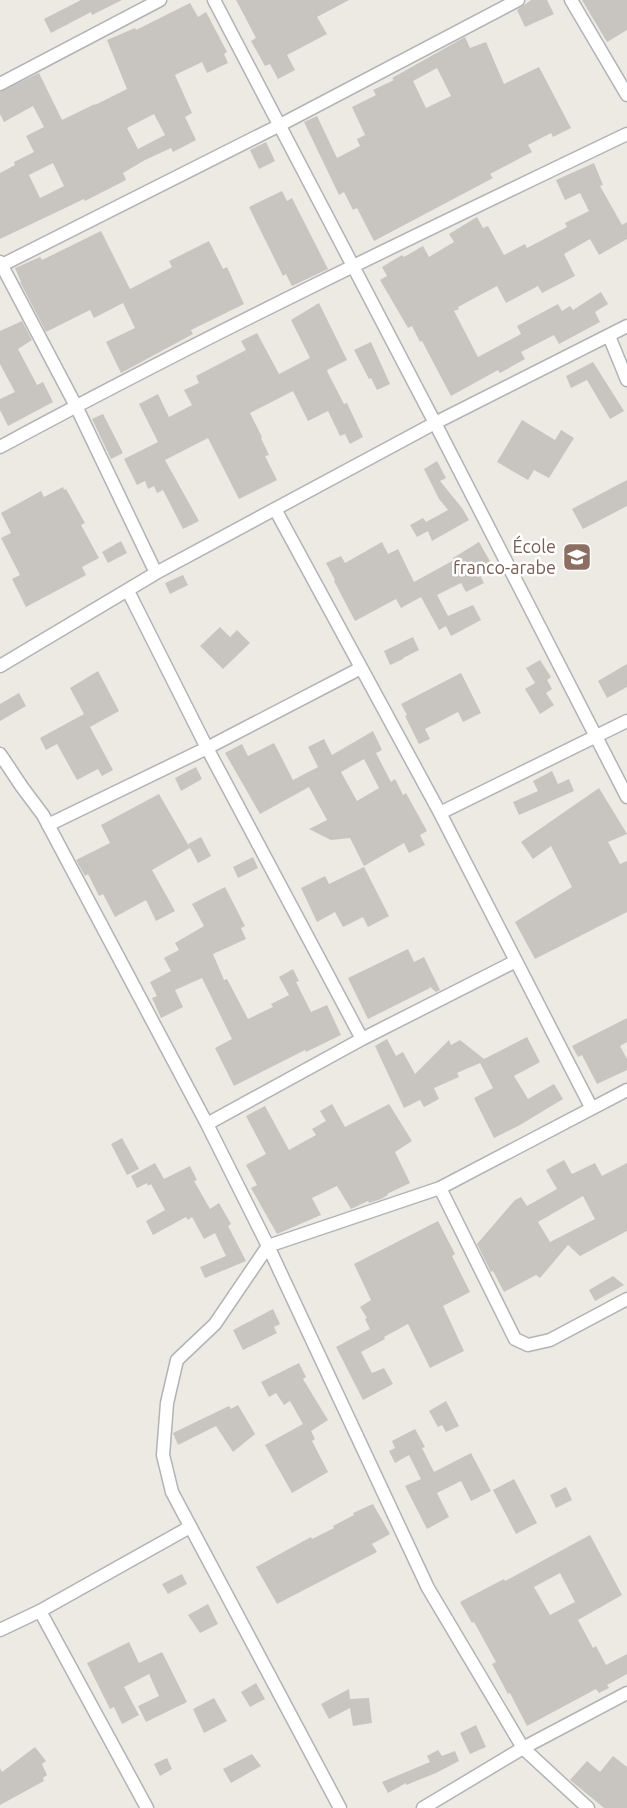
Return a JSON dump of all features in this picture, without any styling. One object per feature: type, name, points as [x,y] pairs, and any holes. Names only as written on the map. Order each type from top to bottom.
[{"type":"street","points":[[0,84],[160,0]]},
{"type":"street","points":[[214,0],[627,796]]},
{"type":"street","points":[[156,573],[76,406],[0,264],[280,125],[518,0]]},
{"type":"street","points":[[572,0],[627,95]]},
{"type":"street","points":[[0,447],[76,406],[351,267],[627,134]]},
{"type":"street","points":[[0,666],[156,573],[435,423],[627,326]]},
{"type":"street","points":[[609,336],[627,380]]},
{"type":"street","points":[[275,509],[440,813],[591,1107]]},
{"type":"street","points":[[128,591],[207,748],[362,1039]]},
{"type":"street","points":[[48,825],[207,748],[361,668]]},
{"type":"street","points":[[440,813],[627,721]]},
{"type":"street","points":[[0,754],[48,825],[207,1124],[268,1246],[428,1588],[523,1748],[588,1808]]},
{"type":"street","points":[[207,1124],[362,1039],[516,961]]},
{"type":"street","points":[[340,1808],[172,1492],[163,1455],[167,1403],[177,1360],[215,1324],[268,1246],[440,1188],[627,1090]]},
{"type":"street","points":[[440,1188],[515,1339],[528,1345],[550,1340],[627,1299]]},
{"type":"street","points":[[0,1630],[40,1611],[190,1527]]},
{"type":"street","points":[[40,1611],[147,1808]]},
{"type":"street","points":[[423,1808],[523,1748],[627,1693]]},
{"type":"building","points":[[81,0],[122,0],[92,15],[91,12],[51,33],[44,19]]},
{"type":"building","points":[[236,0],[349,0],[317,17],[327,34],[287,55],[295,70],[278,79],[270,64],[265,66],[251,41],[256,38]]},
{"type":"building","points":[[531,0],[547,0],[554,14],[525,27],[517,10]]},
{"type":"building","points":[[582,0],[627,0],[627,30],[607,42]]},
{"type":"building","points":[[190,3],[198,17],[206,12],[227,52],[224,54],[228,63],[207,73],[202,62],[175,75],[192,113],[185,117],[196,140],[173,152],[171,148],[145,160],[123,173],[126,180],[0,239],[0,173],[15,165],[14,162],[34,152],[26,136],[44,127],[33,106],[4,122],[0,114],[0,92],[39,73],[62,120],[95,105],[127,89],[107,40],[135,28],[136,30]],"holes":[[[154,114],[165,135],[138,149],[127,128]],[[53,163],[64,186],[40,198],[29,175]]]},
{"type":"building","points":[[465,37],[470,48],[486,42],[504,84],[539,67],[571,128],[553,137],[551,133],[528,145],[532,152],[490,174],[493,178],[374,241],[357,208],[353,210],[344,192],[339,195],[304,122],[317,116],[337,158],[360,146],[357,139],[365,135],[352,107],[376,95],[373,90],[394,80],[392,78]],"holes":[[[437,68],[451,96],[426,108],[413,81]]]},
{"type":"building","points":[[266,142],[275,161],[259,169],[250,150]]},
{"type":"building","points":[[594,163],[603,185],[600,186],[622,225],[627,222],[627,239],[599,255],[590,239],[564,254],[575,276],[542,293],[538,286],[506,303],[497,286],[454,311],[478,357],[521,334],[517,326],[558,304],[562,311],[570,306],[573,310],[601,292],[608,304],[595,312],[600,322],[559,344],[554,335],[521,352],[525,359],[500,373],[498,370],[451,396],[422,341],[420,342],[412,326],[408,328],[380,280],[387,276],[382,267],[423,246],[429,257],[454,242],[449,234],[477,217],[483,228],[488,226],[504,255],[525,244],[527,248],[567,227],[565,223],[589,211],[580,193],[565,200],[556,180]]},
{"type":"building","points":[[282,191],[287,201],[292,198],[328,269],[292,286],[286,274],[283,276],[249,207]]},
{"type":"building","points":[[101,231],[130,289],[172,267],[169,261],[209,241],[223,269],[227,267],[244,304],[191,330],[193,334],[121,373],[106,342],[135,328],[123,303],[94,318],[90,310],[46,332],[15,268],[40,257],[42,260]]},
{"type":"building","points":[[319,303],[347,360],[327,370],[344,404],[347,403],[363,437],[350,444],[345,434],[340,436],[328,411],[308,421],[293,391],[250,413],[269,455],[265,456],[277,480],[239,499],[208,438],[165,460],[199,521],[183,529],[163,490],[157,493],[154,486],[148,489],[145,481],[137,485],[124,459],[158,442],[139,404],[158,394],[169,417],[192,405],[184,390],[199,383],[196,376],[246,350],[241,341],[257,333],[279,374],[310,358],[291,320]]},
{"type":"building","points":[[22,321],[32,340],[18,349],[37,385],[43,382],[53,402],[8,426],[0,410],[0,399],[15,392],[0,364],[0,331]]},
{"type":"building","points":[[371,342],[390,384],[377,390],[354,350]]},
{"type":"building","points":[[593,362],[624,411],[610,419],[587,380],[571,388],[566,376]]},
{"type":"building","points":[[103,414],[123,453],[111,459],[92,419]]},
{"type":"building","points":[[522,420],[555,440],[561,430],[574,438],[549,478],[534,470],[528,480],[497,462]]},
{"type":"building","points":[[437,461],[446,478],[440,481],[469,520],[432,541],[428,531],[417,537],[410,525],[423,518],[426,522],[448,510],[439,499],[424,469]]},
{"type":"building","points":[[627,480],[627,506],[583,529],[572,509]]},
{"type":"building","points":[[63,487],[85,523],[81,525],[99,558],[82,567],[86,575],[26,607],[12,579],[20,575],[1,538],[11,533],[1,513],[41,491],[44,497]]},
{"type":"building","points":[[121,541],[127,553],[108,563],[102,552]]},
{"type":"building","points":[[382,542],[388,554],[398,549],[414,582],[454,560],[453,558],[479,542],[492,565],[478,571],[484,583],[466,592],[461,583],[437,595],[448,616],[473,605],[481,620],[451,636],[446,626],[439,630],[421,597],[401,608],[396,599],[355,621],[326,563],[341,556],[345,563]]},
{"type":"building","points":[[183,575],[188,585],[170,594],[165,583]]},
{"type":"building","points":[[220,627],[230,637],[237,630],[250,643],[223,669],[200,646]]},
{"type":"building","points":[[413,637],[419,650],[390,665],[384,651]]},
{"type":"building","points":[[540,660],[551,677],[547,680],[552,689],[546,693],[554,705],[540,714],[525,689],[535,683],[526,668]]},
{"type":"building","points":[[627,664],[627,687],[607,698],[598,681]]},
{"type":"building","points":[[98,671],[119,711],[90,727],[113,770],[102,776],[98,769],[77,780],[57,744],[46,750],[40,738],[84,714],[70,688]]},
{"type":"building","points":[[461,673],[481,713],[463,722],[458,712],[425,729],[430,739],[419,744],[401,704]]},
{"type":"building","points":[[19,693],[26,706],[0,721],[0,704]]},
{"type":"building","points":[[373,731],[382,750],[376,753],[391,782],[395,779],[403,795],[406,793],[427,831],[420,835],[425,845],[409,853],[404,843],[364,866],[350,838],[331,840],[309,829],[327,820],[309,787],[260,814],[225,753],[242,744],[248,756],[274,743],[293,780],[318,767],[308,747],[324,739],[332,755]],"holes":[[[364,759],[379,788],[357,801],[341,772]]]},
{"type":"building","points":[[196,767],[202,779],[181,791],[175,778]]},
{"type":"building","points":[[552,771],[558,784],[569,779],[574,791],[519,815],[513,802],[538,791],[533,781]]},
{"type":"building","points":[[599,788],[627,834],[608,842],[620,864],[627,861],[627,912],[535,959],[515,922],[572,887],[551,846],[533,859],[521,842]]},
{"type":"building","points":[[159,794],[190,848],[152,870],[175,911],[156,921],[146,900],[115,917],[103,894],[99,896],[88,874],[85,876],[76,860],[110,843],[101,825]]},
{"type":"building","points":[[201,837],[211,856],[198,863],[188,844]]},
{"type":"building","points":[[253,857],[258,868],[238,878],[233,867]]},
{"type":"building","points":[[364,867],[389,916],[368,927],[363,917],[343,927],[335,912],[317,922],[301,888],[325,876],[329,884]]},
{"type":"building","points":[[225,887],[245,926],[241,928],[246,939],[213,954],[224,980],[227,979],[248,1019],[273,1007],[271,1004],[289,995],[279,977],[293,969],[299,981],[296,982],[311,1012],[327,1005],[341,1035],[306,1052],[305,1050],[234,1086],[215,1048],[232,1039],[202,978],[175,990],[183,1007],[161,1018],[152,998],[157,996],[150,982],[171,971],[164,958],[179,950],[175,943],[204,926],[192,904]]},
{"type":"building","points":[[408,949],[414,962],[424,957],[440,990],[436,992],[429,986],[430,988],[368,1019],[348,978]]},
{"type":"building","points":[[627,1018],[627,1042],[620,1046],[627,1059],[627,1070],[597,1084],[582,1055],[578,1057],[572,1046]]},
{"type":"building","points":[[527,1037],[540,1062],[514,1076],[528,1099],[554,1084],[563,1099],[494,1138],[474,1098],[493,1088],[480,1063],[457,1073],[459,1077],[434,1088],[439,1099],[424,1107],[420,1100],[404,1108],[375,1046],[387,1039],[396,1056],[403,1052],[415,1074],[449,1040],[451,1045],[460,1040],[484,1059]]},
{"type":"building","points":[[332,1104],[345,1127],[389,1104],[412,1141],[395,1152],[410,1183],[381,1199],[369,1203],[368,1201],[351,1209],[337,1186],[312,1198],[321,1215],[277,1234],[251,1188],[257,1185],[246,1165],[266,1154],[246,1116],[265,1106],[289,1150],[316,1135],[312,1129],[326,1121],[320,1111]]},
{"type":"building","points":[[122,1138],[139,1169],[127,1175],[111,1144]]},
{"type":"building","points":[[564,1160],[572,1174],[595,1163],[602,1176],[627,1163],[627,1231],[580,1256],[568,1245],[540,1278],[536,1275],[504,1292],[477,1244],[515,1200],[521,1197],[527,1206],[557,1189],[546,1170]],"holes":[[[583,1196],[595,1219],[550,1242],[538,1222]]]},
{"type":"building","points":[[155,1163],[164,1179],[190,1166],[197,1180],[194,1181],[210,1209],[219,1203],[231,1224],[228,1226],[246,1261],[205,1278],[200,1267],[226,1256],[215,1233],[204,1239],[192,1217],[188,1220],[186,1217],[153,1235],[146,1221],[165,1210],[151,1184],[148,1186],[147,1183],[137,1188],[131,1176]]},
{"type":"building","points":[[438,1221],[455,1254],[452,1256],[470,1292],[443,1306],[464,1351],[430,1368],[408,1324],[361,1352],[372,1373],[384,1368],[393,1384],[363,1400],[336,1347],[370,1329],[365,1319],[367,1318],[360,1307],[371,1300],[354,1264]]},
{"type":"building","points":[[613,1276],[624,1285],[595,1301],[589,1290]]},
{"type":"building","points":[[273,1309],[280,1324],[274,1327],[277,1333],[243,1350],[233,1330]]},
{"type":"building","points":[[299,1363],[306,1377],[303,1379],[328,1420],[311,1431],[315,1439],[312,1441],[328,1472],[292,1493],[265,1445],[303,1424],[290,1401],[284,1405],[276,1393],[269,1397],[261,1382]]},
{"type":"building","points":[[446,1401],[459,1426],[446,1432],[442,1425],[438,1427],[429,1411]]},
{"type":"building","points":[[238,1405],[255,1434],[233,1452],[216,1426],[178,1445],[173,1433],[229,1406],[231,1409]]},
{"type":"building","points":[[415,1429],[425,1447],[422,1448],[434,1472],[471,1453],[491,1491],[471,1501],[461,1481],[437,1493],[449,1517],[427,1529],[405,1486],[421,1479],[409,1455],[395,1463],[389,1451],[395,1448],[392,1441]]},
{"type":"building","points":[[514,1479],[537,1523],[516,1534],[493,1490]]},
{"type":"building","points":[[566,1487],[572,1500],[556,1508],[550,1495]]},
{"type":"building","points":[[373,1504],[390,1534],[372,1544],[377,1552],[277,1604],[256,1567],[311,1537],[312,1539],[334,1528],[333,1526],[354,1515],[353,1513]]},
{"type":"building","points":[[590,1535],[622,1595],[578,1620],[593,1648],[596,1646],[606,1665],[627,1654],[627,1674],[607,1685],[609,1688],[599,1693],[596,1689],[527,1726],[492,1664],[496,1662],[460,1602],[504,1579],[505,1581]],"holes":[[[560,1573],[575,1602],[550,1615],[534,1587]]]},
{"type":"building","points":[[182,1574],[187,1584],[168,1594],[162,1584]]},
{"type":"building","points":[[208,1604],[218,1624],[200,1633],[188,1615]]},
{"type":"building","points":[[129,1642],[139,1663],[162,1652],[187,1702],[146,1722],[138,1706],[159,1696],[149,1674],[124,1687],[139,1715],[122,1724],[114,1707],[110,1709],[87,1663]]},
{"type":"building","points":[[256,1683],[265,1699],[250,1707],[241,1692]]},
{"type":"building","points":[[349,1689],[350,1699],[369,1698],[372,1723],[353,1726],[350,1708],[329,1719],[321,1704]]},
{"type":"building","points":[[214,1698],[227,1721],[204,1733],[193,1709]]},
{"type":"building","points":[[476,1725],[486,1747],[470,1754],[460,1733]]},
{"type":"building","points":[[35,1747],[46,1761],[42,1764],[47,1775],[43,1778],[44,1781],[0,1805],[0,1768],[2,1772]]},
{"type":"building","points":[[438,1750],[442,1756],[455,1751],[459,1761],[388,1793],[382,1782],[430,1762],[427,1756]]},
{"type":"building","points":[[252,1754],[261,1766],[231,1783],[223,1769]]},
{"type":"building","points":[[613,1756],[627,1767],[627,1808],[604,1808],[570,1780],[587,1761],[600,1772]]},
{"type":"building","points":[[167,1758],[172,1769],[160,1776],[154,1764]]},
{"type":"place","name":"École franco-arabe","points":[[577,557]]}]
